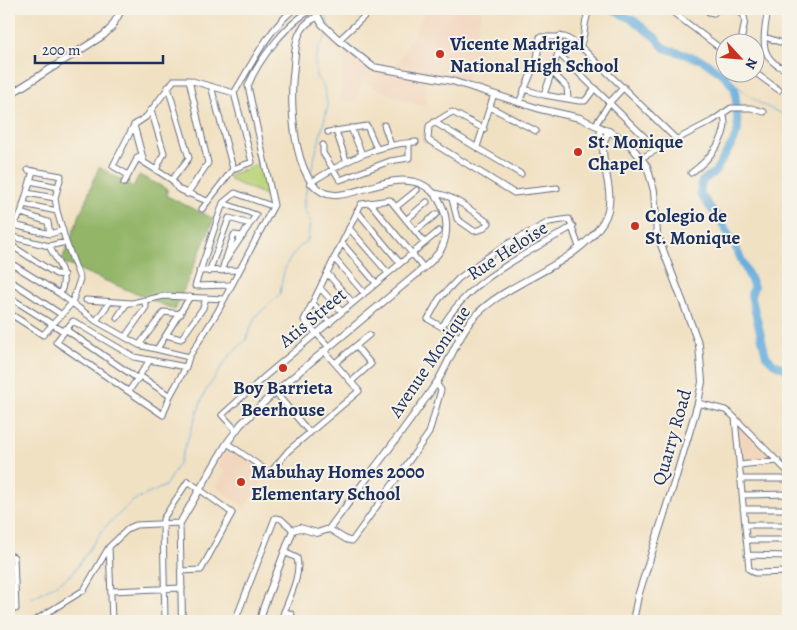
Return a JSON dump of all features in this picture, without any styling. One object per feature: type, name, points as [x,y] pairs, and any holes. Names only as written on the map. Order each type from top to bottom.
[{"type":"street","points":[[9,95],[104,35],[111,28],[122,9]]},
{"type":"street","points":[[202,209],[232,169],[252,162],[234,93],[271,33],[294,9]]},
{"type":"street","points":[[186,368],[134,357],[73,321],[56,342],[163,415],[170,396],[186,368],[189,356],[224,299],[272,206],[248,86],[255,71],[296,18],[314,9]]},
{"type":"street","name":"Quarry Road","points":[[314,9],[317,17],[331,33],[373,67],[452,81],[518,103],[598,126],[631,146],[641,158],[650,174],[654,191],[655,221],[662,250],[699,345],[702,382],[698,403],[644,576],[632,621]]},
{"type":"street","points":[[339,40],[372,9]]},
{"type":"street","points":[[580,46],[584,39],[587,16],[591,9]]},
{"type":"street","points":[[709,12],[714,13],[716,9]]},
{"type":"street","points":[[734,9],[743,14],[743,32]]},
{"type":"street","points":[[768,9],[765,37],[769,59],[779,67],[788,70]]},
{"type":"street","points":[[675,14],[714,43]]},
{"type":"street","points":[[182,621],[180,523],[227,443],[236,430],[275,392],[424,268],[440,252],[446,231],[444,209],[433,193],[419,183],[407,180],[336,196],[325,193],[310,182],[305,173],[293,121],[292,82],[298,35],[302,27],[317,17]]},
{"type":"street","points":[[544,96],[558,53],[560,36]]},
{"type":"street","points":[[518,103],[537,59],[540,37],[560,36],[580,46],[676,139]]},
{"type":"street","points":[[765,37],[788,44]]},
{"type":"street","points":[[558,53],[657,149]]},
{"type":"street","points":[[552,72],[567,87],[568,99]]},
{"type":"street","points":[[764,79],[779,90]]},
{"type":"street","points":[[128,176],[113,166],[134,125],[151,110],[174,80],[188,80],[234,93]]},
{"type":"street","points":[[187,194],[208,163],[188,80]]},
{"type":"street","points":[[211,86],[232,169]]},
{"type":"street","points":[[168,87],[189,158],[172,180]]},
{"type":"street","points":[[598,126],[610,102],[624,87]]},
{"type":"street","points":[[524,89],[544,96],[585,101],[595,88]]},
{"type":"street","points":[[477,147],[494,94]]},
{"type":"street","points":[[641,158],[731,108],[738,106],[764,112]]},
{"type":"street","points":[[490,107],[536,131]]},
{"type":"street","points":[[151,110],[164,153],[156,170]]},
{"type":"street","points":[[484,129],[452,112],[434,122],[428,129],[428,140],[514,193],[557,188]]},
{"type":"street","points":[[691,173],[702,165],[722,135],[726,127],[723,113]]},
{"type":"street","points":[[434,122],[521,174]]},
{"type":"street","points":[[134,125],[144,163]]},
{"type":"street","points":[[384,125],[391,145]]},
{"type":"street","points":[[328,132],[367,126],[377,149]]},
{"type":"street","name":"Avenue Monique","points":[[329,529],[436,383],[473,318],[489,302],[579,247],[597,231],[608,212],[610,184],[599,139],[598,126]]},
{"type":"street","points":[[351,128],[362,154]]},
{"type":"street","points":[[336,131],[346,160]]},
{"type":"street","points":[[602,146],[608,131]]},
{"type":"street","points":[[310,182],[346,160],[391,145],[416,142]]},
{"type":"street","points":[[322,145],[323,153],[340,180],[390,161],[409,158],[408,143]]},
{"type":"street","points":[[124,182],[141,151]]},
{"type":"street","points":[[137,158],[172,180],[178,189],[207,202]]},
{"type":"street","points":[[9,313],[42,335],[72,303],[80,279],[57,211],[55,198],[61,176],[31,170],[21,214],[9,234],[50,246],[66,242]]},
{"type":"street","points":[[30,181],[58,187]]},
{"type":"street","points":[[396,207],[418,190]]},
{"type":"street","points":[[27,193],[55,198]]},
{"type":"street","points":[[230,285],[195,286],[224,203],[235,193],[272,206]]},
{"type":"street","points":[[433,193],[442,193],[452,199],[482,218],[489,223],[482,229],[474,231],[457,219],[452,199]]},
{"type":"street","points":[[227,443],[270,473],[278,462],[359,391],[335,364],[316,333],[304,320],[361,204],[390,200],[425,243]]},
{"type":"street","points":[[406,220],[428,202]]},
{"type":"street","points":[[222,271],[224,263],[256,214],[224,203]]},
{"type":"street","points":[[370,203],[424,268]]},
{"type":"street","points":[[23,204],[57,211]]},
{"type":"street","points":[[357,211],[400,263]]},
{"type":"street","points":[[21,214],[48,222],[50,234]]},
{"type":"street","points":[[415,231],[437,214]]},
{"type":"street","points":[[209,272],[228,218],[250,224]]},
{"type":"street","points":[[461,338],[428,319],[439,299],[458,279],[506,244],[549,222],[569,219],[579,247]]},
{"type":"street","points":[[14,225],[50,234],[63,230]]},
{"type":"street","name":"Rue Heloise","points":[[442,327],[463,297],[484,280],[573,226]]},
{"type":"street","points":[[349,228],[388,273]]},
{"type":"street","name":"Atis Street","points":[[236,430],[222,415],[316,333],[440,231]]},
{"type":"street","points":[[342,243],[376,283]]},
{"type":"street","points":[[9,244],[56,274],[64,275]]},
{"type":"street","points":[[50,246],[64,275],[65,284],[60,294]]},
{"type":"street","points":[[334,258],[364,293]]},
{"type":"street","points":[[9,262],[60,294],[96,321],[139,345],[189,356]]},
{"type":"street","points":[[199,271],[239,270]]},
{"type":"street","points":[[327,273],[353,303]]},
{"type":"street","points":[[9,280],[62,315]]},
{"type":"street","points":[[320,288],[342,312]]},
{"type":"street","points":[[86,300],[127,303],[164,296],[224,299]]},
{"type":"street","points":[[9,297],[170,396]]},
{"type":"street","points":[[157,349],[181,314],[190,297]]},
{"type":"street","points":[[166,335],[181,339],[203,308],[206,298]]},
{"type":"street","points":[[125,337],[146,307],[144,300]]},
{"type":"street","points":[[96,321],[109,303]]},
{"type":"street","points":[[117,318],[127,303]]},
{"type":"street","points":[[313,303],[330,322]]},
{"type":"street","points":[[139,345],[164,312],[181,314]]},
{"type":"street","points":[[335,364],[369,335]]},
{"type":"street","points":[[351,382],[371,364],[356,346]]},
{"type":"street","points":[[129,391],[150,360]]},
{"type":"street","points":[[293,530],[300,528],[316,533],[329,529],[352,541],[429,433],[441,390],[436,383]]},
{"type":"street","points":[[275,392],[310,433]]},
{"type":"street","points":[[698,403],[725,410],[788,472]]},
{"type":"street","points":[[735,418],[749,569],[752,572],[788,572]]},
{"type":"street","points":[[739,465],[778,461]]},
{"type":"street","points":[[740,479],[788,478]]},
{"type":"street","points":[[165,621],[166,588],[162,523],[186,481],[200,488],[232,513],[200,570],[181,571]]},
{"type":"street","points":[[742,495],[788,494]]},
{"type":"street","points":[[743,509],[788,509]]},
{"type":"street","points":[[235,621],[275,518],[281,519],[293,530]]},
{"type":"street","points":[[34,621],[84,590],[109,547],[136,525],[180,523]]},
{"type":"street","points":[[745,525],[788,525]]},
{"type":"street","points":[[260,621],[293,530]]},
{"type":"street","points":[[746,540],[788,540]]},
{"type":"street","points":[[109,547],[112,621]]},
{"type":"street","points":[[281,621],[295,582],[298,562],[297,558],[284,552]]},
{"type":"street","points":[[9,555],[14,557],[16,572],[16,609]]},
{"type":"street","points":[[748,555],[788,556]]},
{"type":"street","points":[[9,574],[16,572]]},
{"type":"street","points":[[111,591],[182,588]]},
{"type":"street","points":[[284,611],[291,614],[295,621]]},
{"type":"shaded area","name":"Vicente Madrigal National High School","points":[[424,9],[482,9],[477,34],[485,38],[465,81],[396,67],[425,13]]},
{"type":"shaded area","name":"Vicente Madrigal National High School","points":[[344,54],[351,55],[361,63],[375,69],[425,78],[426,106],[413,104],[362,82],[355,103],[340,98]]},
{"type":"shaded area","points":[[739,425],[773,460],[740,463],[736,427]]},
{"type":"shaded area","name":"Mabuhay Homes 2000 Elementary School","points":[[228,447],[268,474],[244,507],[216,487],[225,471],[217,466]]},
{"type":"green space","points":[[263,162],[270,197],[230,180],[229,176]]},
{"type":"green space","points":[[99,167],[133,187],[139,175],[167,189],[167,196],[214,219],[175,310],[61,262]]},
{"type":"waterway","points":[[324,9],[329,27]]},
{"type":"waterway","points":[[611,9],[633,20],[656,38],[664,48],[702,60],[725,76],[735,89],[738,130],[715,172],[702,181],[700,194],[720,220],[734,244],[754,287],[751,295],[766,356],[773,363],[788,370]]},
{"type":"waterway","points":[[310,175],[328,106],[323,85],[316,77],[315,60],[319,47],[328,33]]},
{"type":"waterway","points":[[733,86],[738,87],[761,104],[788,117]]},
{"type":"waterway","points":[[32,598],[72,574],[104,528],[133,501],[165,486],[179,463],[204,394],[229,356],[246,340],[255,317],[280,294],[287,264],[295,252],[308,239],[310,221],[304,210],[308,181]]},
{"type":"place","name":"Vicente Madrigal National High School","points":[[440,54]]},
{"type":"place","name":"St. Monique Chapel","points":[[578,152]]},
{"type":"place","name":"Colegio de St. Monique","points":[[635,226]]},
{"type":"place","name":"Boy Barrieta Beerhouse","points":[[283,368]]},
{"type":"place","name":"Mabuhay Homes 2000 Elementary School","points":[[241,482]]}]
